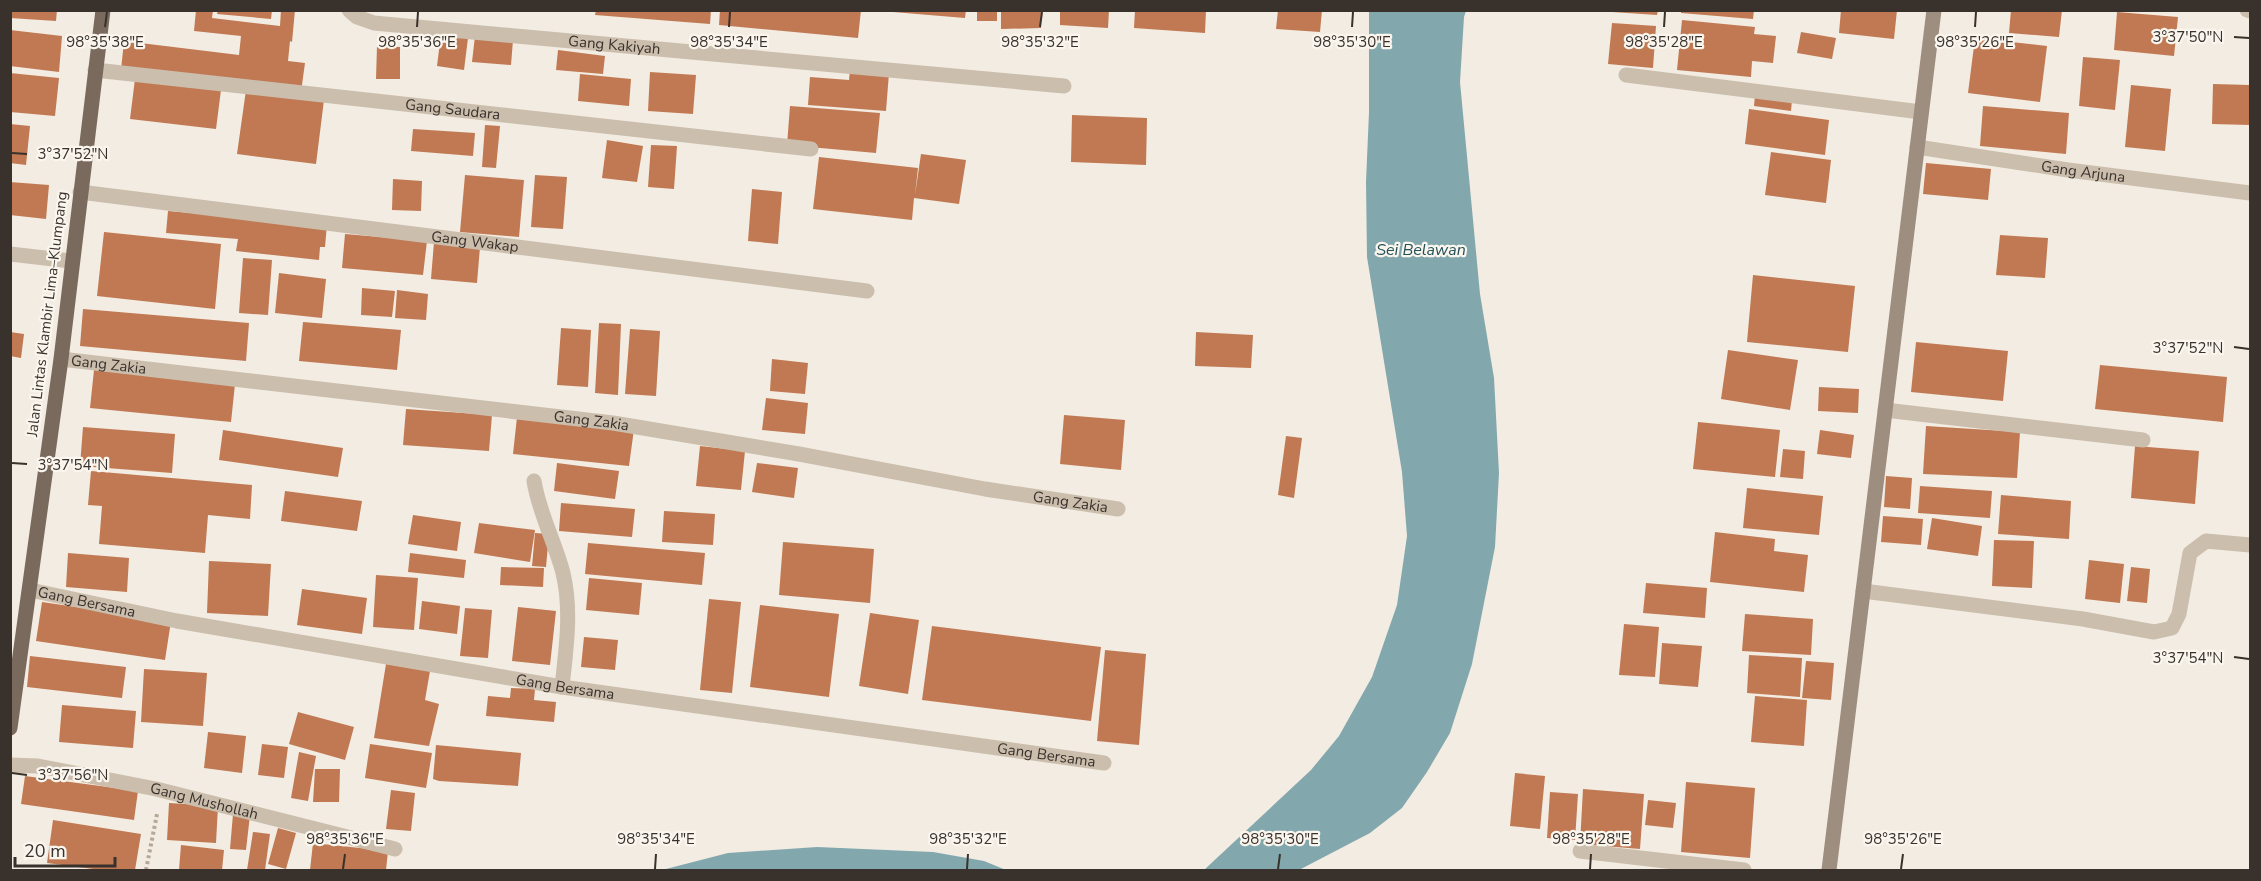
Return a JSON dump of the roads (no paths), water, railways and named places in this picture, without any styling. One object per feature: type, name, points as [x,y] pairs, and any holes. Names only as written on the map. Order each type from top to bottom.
[{"type":"main road","name":"Jalan Lintas Klambir Lima–Klumpang","points":[[10,728],[61,359],[103,10]]},
{"type":"street","name":"Gang Kakiyah","points":[[349,10],[357,17],[374,23],[1064,86]]},
{"type":"street","points":[[1829,870],[1934,10]]},
{"type":"street","name":"Gang Saudara","points":[[95,70],[811,149]]},
{"type":"street","points":[[1626,75],[1922,112]]},
{"type":"street","name":"Gang Arjuna","points":[[1917,147],[2250,194]]},
{"type":"street","name":"Gang Wakap","points":[[80,192],[867,291]]},
{"type":"street","points":[[10,254],[71,261]]},
{"type":"street","name":"Gang Zakia","points":[[61,359],[613,423],[799,454],[985,489],[1118,509]]},
{"type":"street","points":[[1885,410],[2143,440]]},
{"type":"street","points":[[534,481],[563,574],[569,616],[562,687]]},
{"type":"street","points":[[1863,591],[2083,619],[2154,632],[2172,628],[2179,614],[2190,553],[2206,541],[2250,545]]},
{"type":"street","name":"Gang Bersama","points":[[30,590],[177,621],[562,687],[1104,763]]},
{"type":"street","name":"Gang Mushollah","points":[[10,765],[38,766],[162,790],[395,849]]},
{"type":"street","points":[[1580,851],[1744,870]]},
{"type":"water","name":"Sei Belawan","points":[[1369,11],[1466,11],[1460,82],[1480,294],[1494,378],[1499,473],[1495,547],[1472,664],[1450,733],[1402,808],[1370,833],[1299,870],[1204,870],[1311,770],[1339,736],[1372,677],[1397,605],[1407,536],[1402,472],[1367,257]]},
{"type":"water","points":[[817,847],[933,852],[984,861],[1006,870],[662,870],[728,853]]}]
